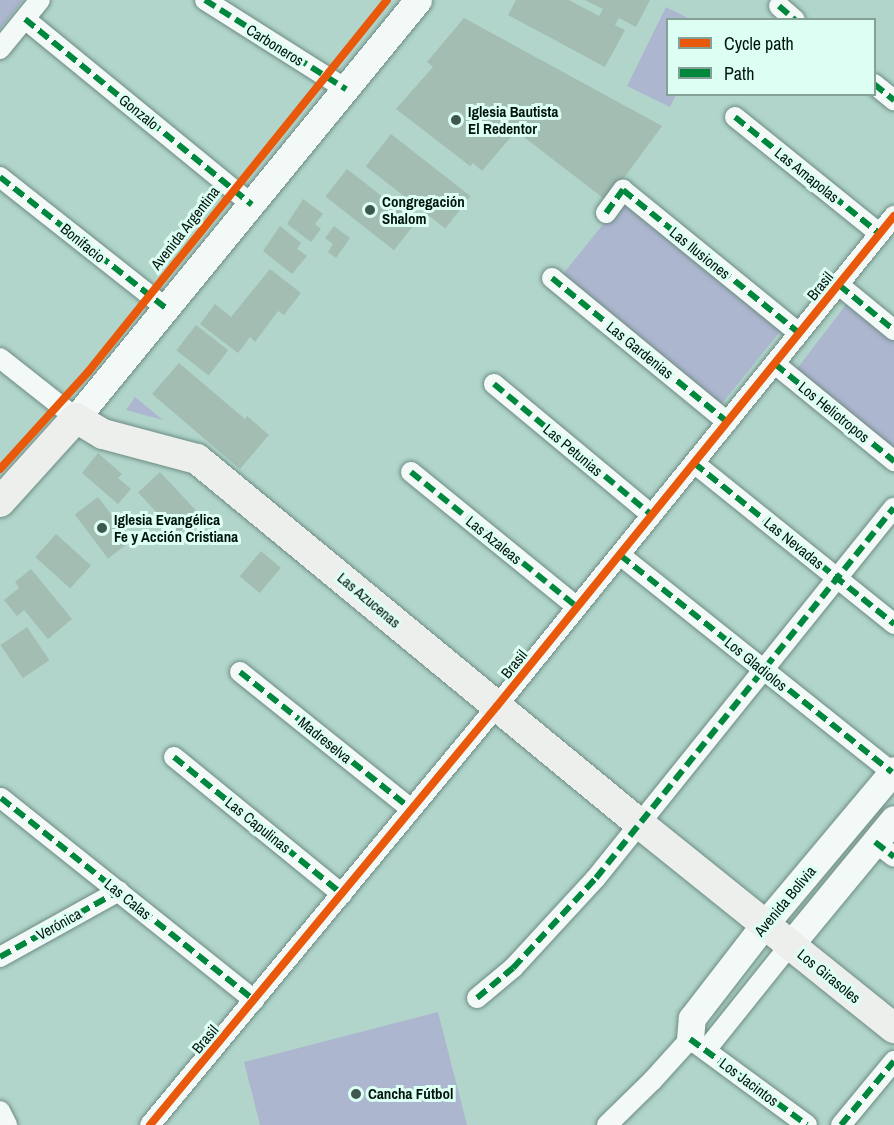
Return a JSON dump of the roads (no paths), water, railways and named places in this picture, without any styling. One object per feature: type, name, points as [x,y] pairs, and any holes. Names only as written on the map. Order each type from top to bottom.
[{"type":"main road","points":[[0,502],[76,418],[417,0]]},
{"type":"main road","name":"Las Azucenas","points":[[76,418],[104,434],[197,459],[764,925]]},
{"type":"main road","name":"Avenida Bolivia","points":[[698,1044],[692,1018],[764,925],[893,771]]},
{"type":"main road","points":[[790,945],[885,849],[894,819]]},
{"type":"main road","name":"Los Girasoles","points":[[764,925],[894,1028]]},
{"type":"street","points":[[0,49],[40,0]]},
{"type":"street","name":"Carboneros","points":[[205,0],[346,89]]},
{"type":"street","points":[[779,6],[793,18]]},
{"type":"street","name":"Gonzalo","points":[[25,19],[252,205]]},
{"type":"street","points":[[876,86],[894,100]]},
{"type":"street","name":"Las Amapolas","points":[[735,117],[880,234]]},
{"type":"street","name":"Bonifacio","points":[[0,177],[166,308]]},
{"type":"street","name":"Las Ilusiones","points":[[606,213],[623,190],[799,333]]},
{"type":"street","name":"Brasil","points":[[150,1125],[497,706],[894,216]]},
{"type":"street","name":"Las Gardenias","points":[[552,279],[727,422]]},
{"type":"street","points":[[839,285],[894,330]]},
{"type":"street","points":[[0,358],[76,418]]},
{"type":"street","name":"Los Heliotropos","points":[[775,364],[894,461]]},
{"type":"street","name":"Las Petunias","points":[[494,384],[652,515]]},
{"type":"street","name":"Las Nevadas","points":[[694,463],[894,624]]},
{"type":"street","name":"Las Azaleas","points":[[411,472],[577,607]]},
{"type":"street","points":[[477,998],[513,968],[639,824],[894,508]]},
{"type":"street","name":"Los Gladiolos","points":[[620,555],[893,771]]},
{"type":"street","name":"Madreselva","points":[[240,672],[411,809]]},
{"type":"street","name":"Las Capulinas","points":[[174,757],[342,894]]},
{"type":"street","name":"Las Calas","points":[[2,798],[254,1000]]},
{"type":"street","name":"Verónica","points":[[0,957],[119,891]]},
{"type":"street","points":[[607,1125],[652,1081],[698,1044],[790,945]]},
{"type":"street","name":"Los Jacintos","points":[[698,1044],[807,1125]]},
{"type":"street","points":[[841,1125],[894,1061]]},
{"type":"street","points":[[0,1111],[7,1125]]},
{"type":"place","name":"Iglesia Bautista El Redentor","points":[[456,120]]},
{"type":"place","name":"Congregación Shalom","points":[[370,210]]},
{"type":"place","name":"Iglesia Evangélica Fe y Acción Cristiana","points":[[102,528]]},
{"type":"place","name":"Cancha Fútbol","points":[[356,1094]]}]
